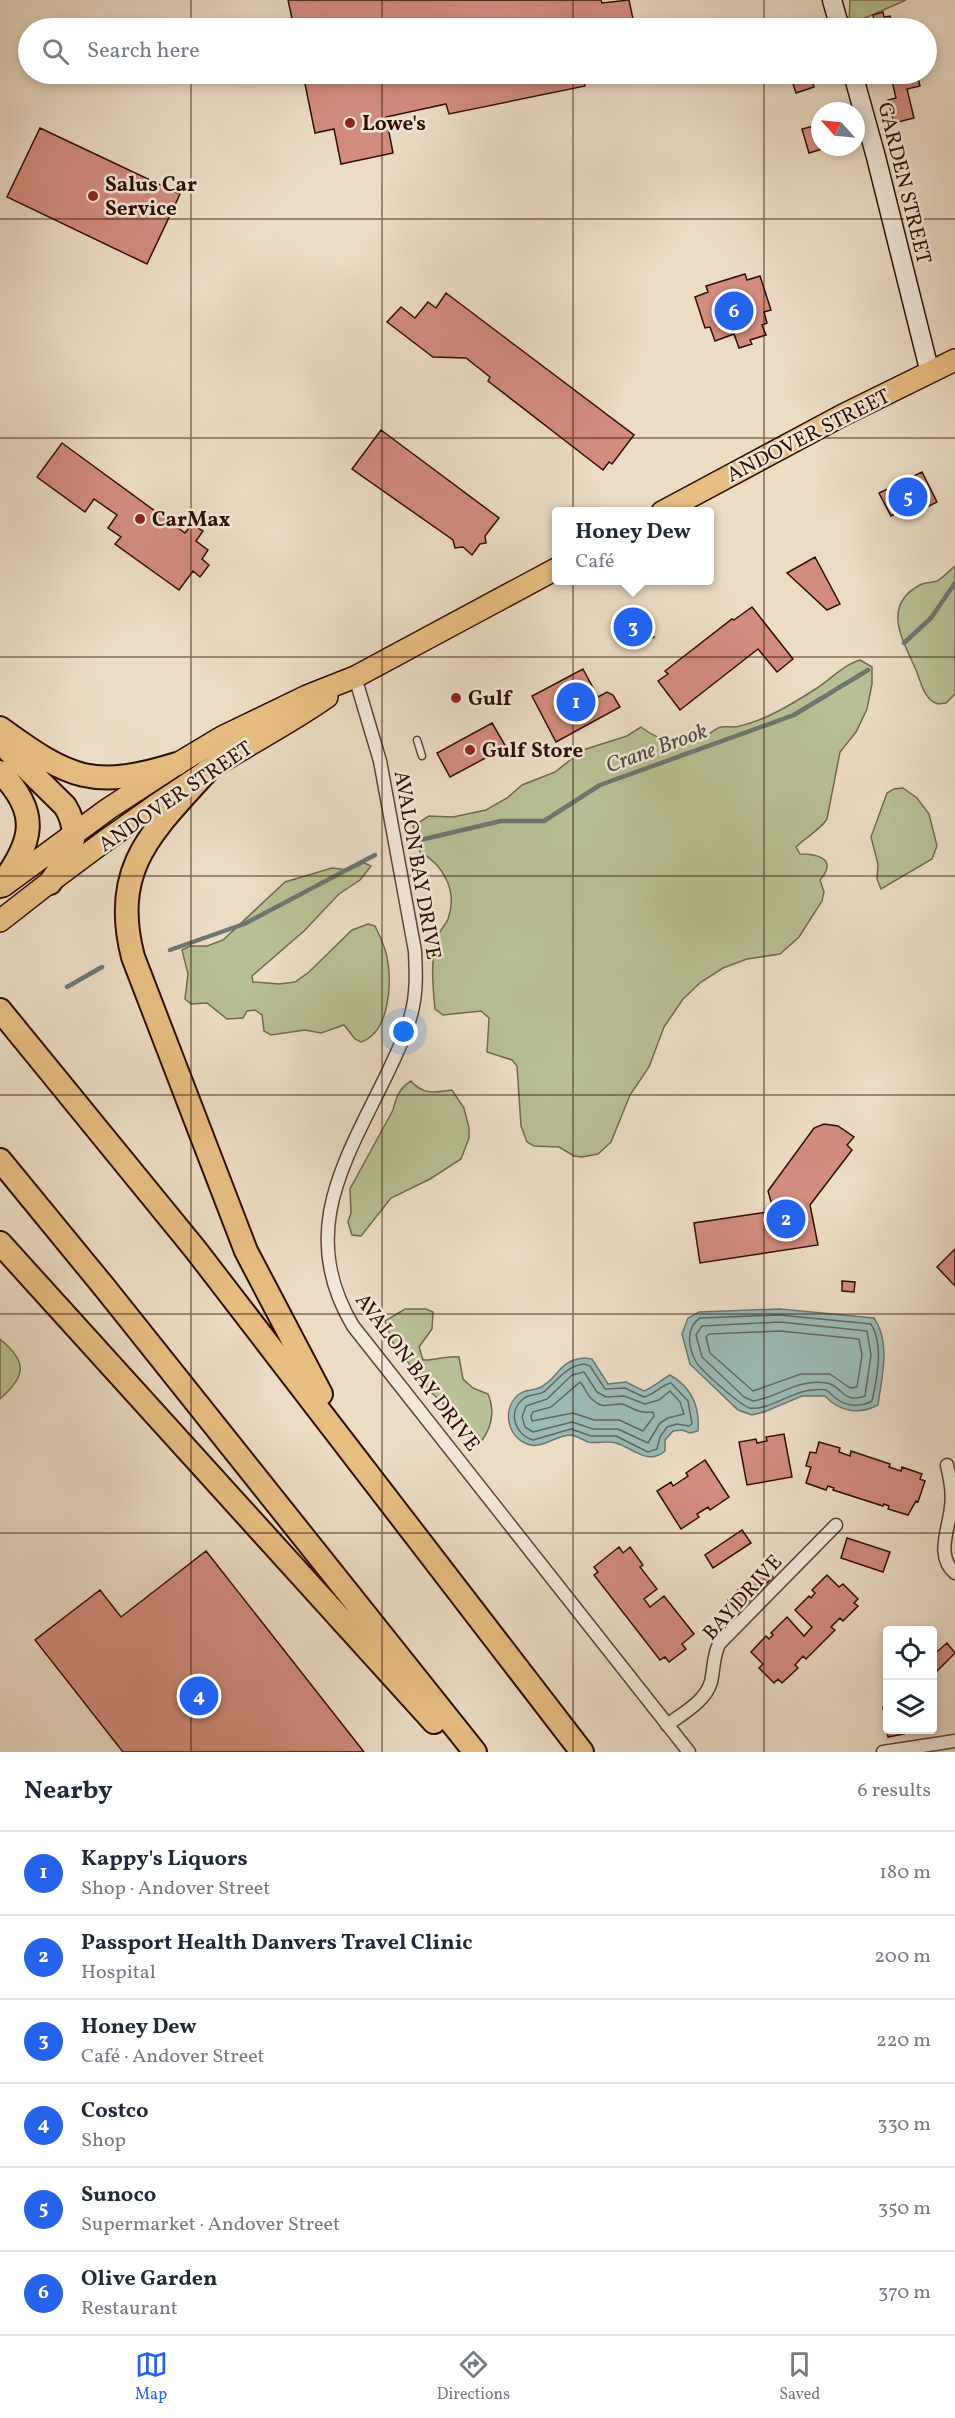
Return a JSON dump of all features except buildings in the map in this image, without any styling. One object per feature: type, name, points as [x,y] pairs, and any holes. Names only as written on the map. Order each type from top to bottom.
[{"type":"highway","name":"ANDOVER STREET","points":[[671,507],[754,461],[955,360]]},
{"type":"highway","name":"ANDOVER STREET","points":[[0,887],[74,833],[177,764],[264,715],[355,677],[552,571]]},
{"type":"highway","name":"ANDOVER STREET","points":[[0,921],[207,771],[299,717],[355,677]]},
{"type":"highway","points":[[0,728],[59,768],[93,778],[129,777],[177,764]]},
{"type":"highway","points":[[0,742],[65,806],[71,816],[74,833],[72,848],[50,883]]},
{"type":"highway","points":[[0,771],[22,798],[28,814],[28,832],[23,851],[0,887]]},
{"type":"highway","points":[[207,771],[161,822],[147,840],[137,860],[126,899],[128,938],[133,957],[246,1251],[354,1456]]},
{"type":"highway","points":[[0,1010],[195,1249],[582,1752]]},
{"type":"highway","points":[[0,1160],[142,1334],[475,1752]]},
{"type":"highway","points":[[0,1244],[461,1752]]},
{"type":"main road","points":[[832,0],[837,18]]},
{"type":"main road","name":"GARDEN STREET","points":[[856,84],[930,373]]},
{"type":"street","name":"AVALON BAY DRIVE","points":[[355,677],[380,761],[417,976],[411,1016],[401,1044],[348,1154],[330,1202],[327,1252],[331,1279],[340,1304],[353,1326],[689,1752]]},
{"type":"street","points":[[947,1465],[952,1488],[952,1506],[944,1547],[945,1560],[955,1573]]},
{"type":"street","name":"BAY DRIVE","points":[[667,1725],[700,1700],[708,1690],[714,1653],[719,1644],[836,1526]]},
{"type":"street","points":[[887,1752],[955,1741]]},
{"type":"lane","points":[[417,740],[422,756]]},
{"type":"green space","points":[[850,0],[906,0],[865,18],[849,18]]},
{"type":"green space","points":[[955,566],[955,694],[946,703],[938,704],[929,699],[924,690],[901,636],[898,614],[901,603],[908,594],[922,584],[937,581]]},
{"type":"green space","points":[[860,660],[872,667],[872,684],[867,709],[856,732],[840,752],[827,819],[796,847],[800,854],[824,859],[827,867],[820,880],[824,892],[822,901],[799,937],[780,954],[747,959],[723,968],[701,982],[683,999],[664,1027],[649,1067],[630,1095],[611,1142],[598,1154],[574,1156],[559,1147],[534,1146],[527,1142],[521,1126],[517,1066],[512,1060],[487,1052],[489,1018],[481,1011],[443,1015],[435,1009],[433,956],[438,936],[451,909],[450,889],[436,864],[420,852],[413,826],[429,816],[453,817],[486,810],[507,798],[522,785],[555,772],[583,750],[627,736],[641,727],[664,739],[681,742],[706,736],[721,727],[738,727],[759,720],[797,701]]},
{"type":"green space","points":[[903,788],[917,798],[929,814],[937,846],[932,859],[881,889],[877,879],[878,864],[871,837],[887,793]]},
{"type":"green space","points":[[364,863],[371,866],[360,880],[339,894],[304,931],[252,976],[253,982],[279,984],[295,982],[309,972],[352,930],[368,924],[375,926],[386,953],[389,968],[389,993],[383,1018],[371,1037],[361,1042],[355,1039],[344,1025],[321,1033],[305,1030],[271,1035],[264,1031],[262,1015],[255,1010],[247,1011],[243,1018],[227,1019],[207,1003],[191,1004],[185,999],[188,974],[182,950],[190,946],[207,946],[223,940],[285,882],[332,868],[349,870]]},
{"type":"green space","points":[[411,1081],[425,1091],[452,1090],[464,1108],[469,1138],[461,1159],[430,1179],[391,1198],[361,1236],[352,1235],[348,1222],[351,1213],[350,1189],[393,1110],[395,1101]]},
{"type":"green space","points":[[405,1309],[426,1309],[433,1312],[432,1329],[419,1347],[423,1360],[459,1357],[463,1379],[473,1388],[488,1394],[492,1413],[487,1431],[480,1443],[470,1438],[449,1409],[432,1393],[393,1343],[385,1321]]},
{"type":"green space","points":[[0,1339],[15,1355],[20,1369],[15,1383],[0,1399]]},
{"type":"water","points":[[780,1309],[874,1318],[884,1349],[878,1405],[857,1411],[843,1409],[825,1396],[802,1396],[752,1415],[738,1410],[690,1364],[682,1334],[688,1318],[699,1312]]},
{"type":"water","points":[[584,1358],[592,1359],[608,1384],[626,1382],[644,1391],[670,1375],[684,1385],[693,1398],[698,1431],[690,1433],[682,1430],[673,1431],[665,1440],[665,1451],[653,1457],[616,1443],[588,1442],[571,1435],[538,1445],[527,1444],[520,1440],[511,1429],[509,1422],[510,1407],[513,1401],[521,1393],[545,1384],[569,1362]]},
{"type":"waterway","name":"Crane Brook","points":[[904,643],[931,618],[955,583]]},
{"type":"waterway","name":"Crane Brook","points":[[416,841],[501,821],[544,821],[600,785],[794,715],[868,670]]},
{"type":"waterway","name":"Crane Brook","points":[[170,950],[244,924],[375,855]]},
{"type":"waterway","name":"Crane Brook","points":[[67,987],[102,967]]},
{"type":"place","name":"Lowe's","points":[[350,123]]},
{"type":"place","name":"Salus Car Service","points":[[93,196]]},
{"type":"place","name":"Olive Garden","points":[[734,311]]},
{"type":"place","name":"Sunoco","points":[[908,497]]},
{"type":"place","name":"CarMax","points":[[140,519]]},
{"type":"place","name":"Honey Dew","points":[[633,627]]},
{"type":"place","name":"Gulf","points":[[456,698]]},
{"type":"place","name":"Kappy's Liquors","points":[[576,702]]},
{"type":"place","name":"Gulf Store","points":[[470,750]]},
{"type":"place","name":"Passport Health Danvers Travel Clinic","points":[[786,1219]]},
{"type":"place","name":"Costco","points":[[199,1696]]}]
